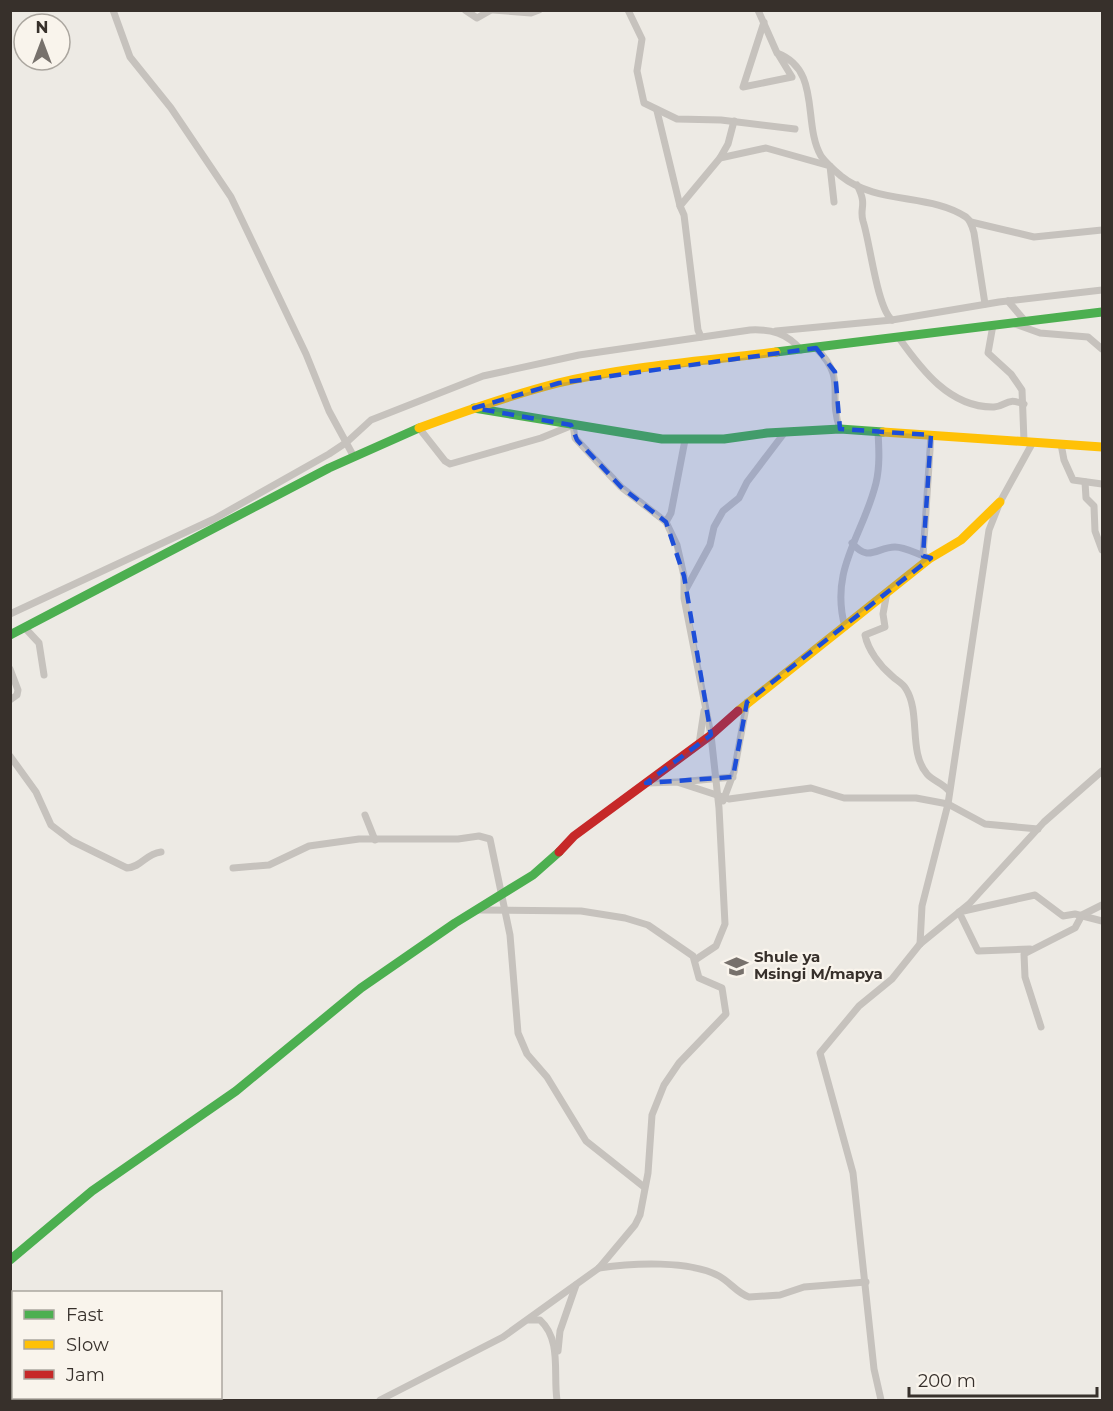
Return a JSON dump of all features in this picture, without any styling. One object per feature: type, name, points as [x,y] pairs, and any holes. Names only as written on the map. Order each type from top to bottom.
[{"type":"street","points":[[113,10],[130,57],[171,108],[231,197],[306,354],[329,411],[354,457]]},
{"type":"street","points":[[465,10],[477,18],[492,10],[529,13],[539,10]]},
{"type":"street","points":[[628,10],[642,41],[637,71],[640,94],[644,103],[677,119],[734,121],[795,129]]},
{"type":"street","points":[[758,10],[764,22],[777,53],[792,77],[743,87],[764,22]]},
{"type":"street","points":[[777,53],[790,58],[804,81],[816,142],[822,157],[830,166],[857,185],[878,194],[953,211],[971,222],[1035,237],[1102,230]]},
{"type":"street","points":[[657,111],[684,215],[687,258],[698,332],[701,337]]},
{"type":"street","points":[[680,206],[720,158],[728,144],[734,121]]},
{"type":"street","points":[[720,158],[766,148],[830,166]]},
{"type":"street","points":[[830,166],[834,202]]},
{"type":"street","points":[[857,185],[865,205],[862,219],[867,230],[882,305],[891,320]]},
{"type":"street","points":[[971,222],[985,304]]},
{"type":"street","points":[[10,614],[214,519],[346,442],[371,420],[483,376],[579,355],[750,330],[776,331],[891,320],[985,304],[1102,290]]},
{"type":"street","points":[[1008,301],[1025,321]]},
{"type":"street","points":[[10,636],[354,457],[474,408],[559,383],[634,370],[1102,312]]},
{"type":"street","points":[[1013,323],[1040,333],[1088,337],[1102,349]]},
{"type":"street","points":[[920,944],[922,906],[948,804],[977,617],[984,555],[1000,502],[1028,441],[1022,390],[1016,380],[990,356],[988,347],[993,326]]},
{"type":"street","points":[[776,331],[793,340],[801,350]]},
{"type":"street","points":[[899,338],[921,370],[960,400],[995,407],[1009,400],[1024,404]]},
{"type":"street","points":[[816,348],[835,372],[836,417],[840,429]]},
{"type":"street","points":[[474,408],[653,438],[685,440],[724,440],[785,432],[840,429],[1102,447]]},
{"type":"street","points":[[419,429],[450,464],[541,438],[573,425]]},
{"type":"street","points":[[573,425],[575,438],[621,487],[666,522],[677,545],[684,576],[684,598],[711,735],[716,780],[721,797]]},
{"type":"street","points":[[684,598],[723,511],[739,498],[747,482],[785,432]]},
{"type":"street","points":[[845,627],[841,581],[852,543],[860,530],[875,486],[879,465],[878,432]]},
{"type":"street","points":[[927,557],[931,435]]},
{"type":"street","points":[[666,522],[671,513],[685,440]]},
{"type":"street","points":[[1061,444],[1064,460],[1072,480],[1102,484]]},
{"type":"street","points":[[1084,482],[1086,498],[1094,506],[1095,531],[1102,550]]},
{"type":"street","points":[[10,1260],[92,1191],[236,1091],[361,988],[455,923],[503,895],[548,864],[574,836],[711,735],[747,702],[845,627],[927,557],[960,540],[1000,502]]},
{"type":"street","points":[[852,543],[860,551],[868,553],[877,554],[896,547],[927,557]]},
{"type":"street","points":[[888,592],[883,614],[885,627],[865,635],[867,645],[886,671],[905,686],[912,705],[919,756],[926,773],[941,782],[949,791]]},
{"type":"street","points":[[25,628],[39,642],[44,675]]},
{"type":"street","points":[[10,669],[18,690],[17,695],[10,700]]},
{"type":"street","points":[[695,960],[712,950],[725,930],[719,808],[721,797],[733,777],[747,702]]},
{"type":"street","points":[[699,744],[705,705]]},
{"type":"street","points":[[10,756],[36,792],[47,820],[59,833],[127,868],[136,866],[148,854],[161,852]]},
{"type":"street","points":[[881,1401],[874,1369],[851,1160],[820,1056],[859,1006],[892,979],[920,944],[959,912],[1000,873],[1038,829],[1102,771]]},
{"type":"street","points":[[646,783],[716,780],[733,777]]},
{"type":"street","points":[[677,782],[721,797],[742,799],[811,788],[844,798],[898,797],[948,804],[985,824],[1038,829]]},
{"type":"street","points":[[365,815],[375,840]]},
{"type":"street","points":[[233,868],[269,864],[316,845],[375,840],[488,838],[491,841],[496,875],[506,911],[518,1033],[523,1045],[547,1077],[586,1141],[644,1187]]},
{"type":"street","points":[[959,912],[1035,895],[1063,916],[1082,915],[1102,921]]},
{"type":"street","points":[[1041,1027],[1024,971],[1024,954],[1075,928],[1082,915],[1102,905]]},
{"type":"street","points":[[380,1401],[475,1353],[599,1268],[638,1220],[648,1173],[652,1115],[664,1085],[679,1063],[726,1014],[724,990],[698,977],[695,960],[648,925],[625,918],[581,911],[478,910]]},
{"type":"street","points":[[959,912],[978,951],[1030,949]]},
{"type":"street","points":[[599,1268],[629,1265],[694,1268],[720,1276],[749,1297],[780,1295],[804,1287],[866,1282]]},
{"type":"street","points":[[555,1362],[560,1331],[576,1285]]},
{"type":"street","points":[[525,1320],[540,1320],[554,1344],[557,1401]]},
{"type":"highlighted area","points":[[816,348],[835,372],[840,429],[931,435],[923,556],[931,558],[747,702],[733,777],[646,783],[711,735],[684,576],[666,522],[621,487],[577,440],[571,425],[474,408],[559,383]]},
{"type":"traffic: fast","points":[[776,352],[1102,312]]},
{"type":"traffic: fast","points":[[474,408],[662,439],[724,439],[767,433],[840,429],[883,432]]},
{"type":"traffic: fast","points":[[10,635],[329,468],[419,428]]},
{"type":"traffic: fast","points":[[10,1260],[92,1191],[236,1091],[361,988],[455,923],[533,875],[559,852]]},
{"type":"traffic: slow","points":[[419,428],[505,398],[585,377],[639,368],[776,352]]},
{"type":"traffic: slow","points":[[883,432],[1102,447]]},
{"type":"traffic: slow","points":[[738,711],[929,559],[961,540],[1000,502]]},
{"type":"traffic: jam","points":[[559,852],[574,836],[711,735],[738,711]]},
{"type":"place","name":"Shule ya Msingi M/mapya","points":[[736,966]]}]
